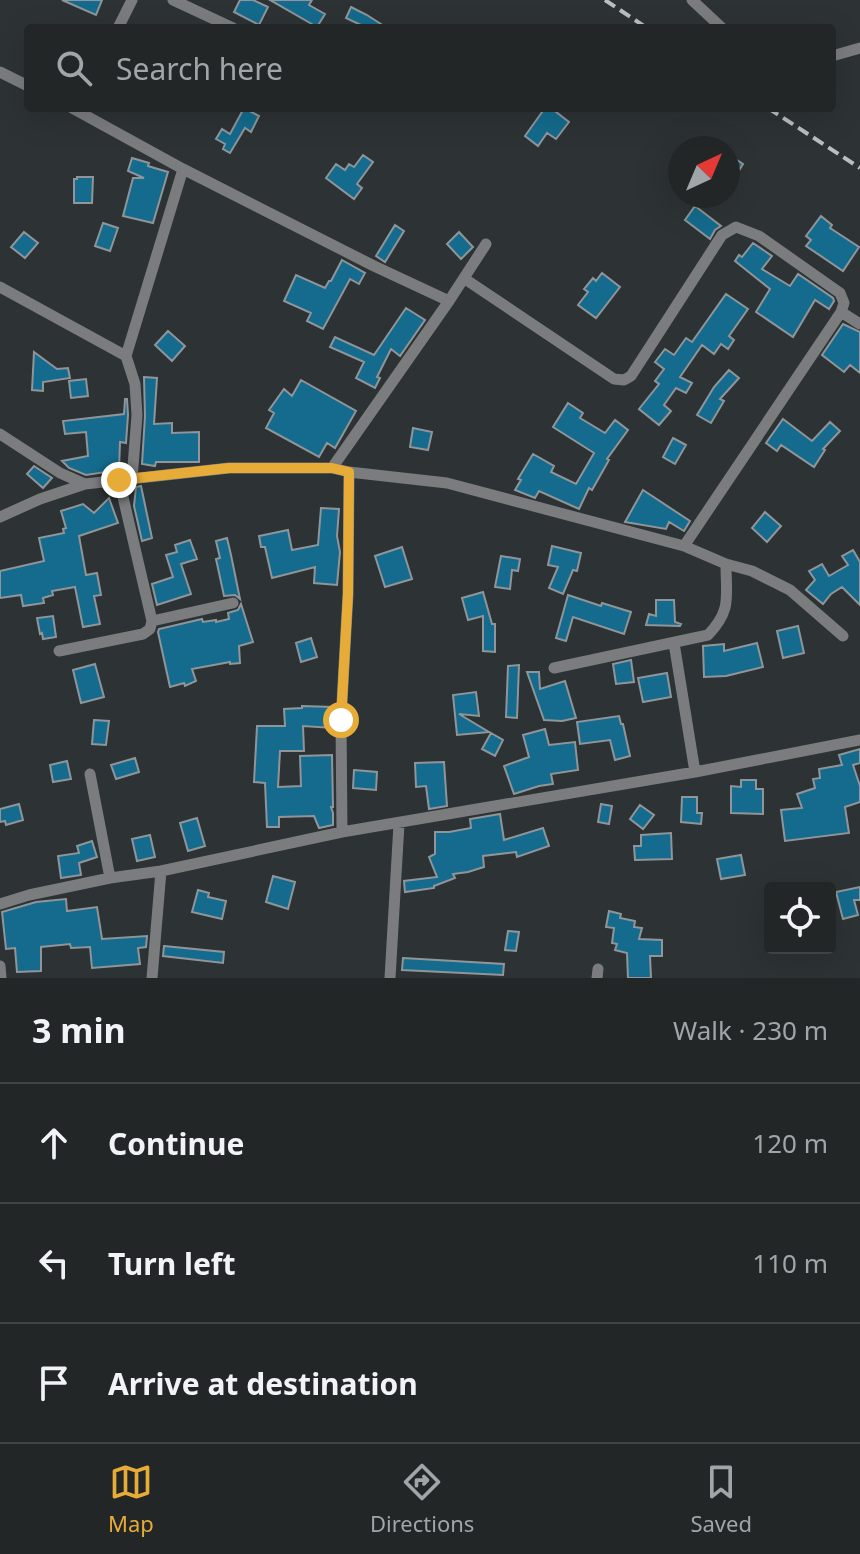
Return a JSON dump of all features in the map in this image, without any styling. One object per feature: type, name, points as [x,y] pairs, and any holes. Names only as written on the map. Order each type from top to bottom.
[{"type":"street","points":[[120,24],[132,0]]},
{"type":"street","points":[[173,0],[224,24]]},
{"type":"street","points":[[692,0],[718,24]]},
{"type":"street","points":[[836,55],[860,48]]},
{"type":"street","points":[[0,72],[24,84]]},
{"type":"street","points":[[80,112],[183,169],[449,301]]},
{"type":"street","points":[[59,651],[143,634],[150,629],[152,621],[126,479],[137,415],[135,384],[126,356],[183,169]]},
{"type":"street","points":[[465,279],[614,379],[624,380],[631,376],[722,235],[736,227],[759,236],[840,293],[844,303],[841,312],[684,546]]},
{"type":"street","points":[[332,468],[465,279],[486,244]]},
{"type":"street","points":[[0,287],[126,356]]},
{"type":"street","points":[[841,312],[860,324]]},
{"type":"street","points":[[0,434],[60,473],[85,484]]},
{"type":"street","points":[[0,517],[85,484],[229,468],[332,468],[447,483],[684,546],[726,564],[752,571],[790,590],[843,636]]},
{"type":"street","points":[[342,832],[341,720],[348,594],[349,472]]},
{"type":"street","points":[[554,668],[708,635],[719,624],[726,610],[726,564]]},
{"type":"street","points":[[152,621],[233,603]]},
{"type":"street","points":[[674,643],[695,772]]},
{"type":"street","points":[[0,904],[29,895],[161,871],[342,832],[695,772],[860,740]]},
{"type":"street","points":[[90,774],[110,878]]},
{"type":"street","points":[[390,978],[399,824]]},
{"type":"street","points":[[152,978],[161,871]]},
{"type":"street","points":[[0,966],[1,978]]},
{"type":"building","points":[[62,0],[102,0],[96,15]]},
{"type":"building","points":[[240,0],[253,0],[268,7],[260,24],[234,12]]},
{"type":"building","points":[[270,0],[312,0],[309,5],[325,14],[319,24],[312,24]]},
{"type":"building","points":[[351,7],[381,24],[359,24],[346,18]]},
{"type":"building","points":[[242,112],[259,116],[251,132],[245,128],[230,153],[223,149],[225,144],[216,139],[222,129],[230,134]]},
{"type":"building","points":[[542,112],[556,112],[569,122],[556,139],[547,133],[538,146],[525,136]]},
{"type":"building","points":[[363,155],[373,162],[357,184],[362,188],[354,199],[326,178],[336,164],[345,170],[349,164],[354,167]]},
{"type":"building","points":[[132,158],[168,172],[153,223],[123,216],[133,178],[144,178],[128,171]]},
{"type":"building","points":[[93,177],[92,203],[74,203],[74,179]]},
{"type":"building","points":[[694,208],[698,208],[721,226],[710,239],[685,220]]},
{"type":"building","points":[[821,216],[832,225],[830,228],[859,247],[843,271],[806,246],[811,240],[806,236]]},
{"type":"building","points":[[103,223],[118,228],[110,251],[95,246]]},
{"type":"building","points":[[395,225],[404,231],[385,262],[376,256]]},
{"type":"building","points":[[24,232],[38,243],[25,258],[11,247]]},
{"type":"building","points":[[459,232],[473,247],[461,259],[447,244]]},
{"type":"building","points":[[753,243],[772,256],[762,269],[790,286],[798,274],[833,298],[829,309],[815,300],[793,337],[756,312],[770,289],[735,261]]},
{"type":"building","points":[[342,260],[365,273],[359,284],[350,279],[323,329],[307,321],[311,313],[284,301],[296,275],[325,288]]},
{"type":"building","points":[[602,273],[620,287],[596,318],[578,305],[588,292],[584,289]]},
{"type":"building","points":[[726,294],[748,309],[729,336],[734,340],[728,349],[721,344],[714,354],[702,345],[680,377],[692,383],[686,393],[676,388],[664,405],[671,411],[659,425],[639,409],[659,384],[655,381],[664,369],[655,362],[665,349],[674,355],[686,338],[692,342]]},
{"type":"building","points":[[406,308],[425,320],[400,356],[391,349],[375,388],[356,378],[364,362],[330,347],[335,337],[374,355]]},
{"type":"building","points":[[843,324],[860,332],[860,373],[850,365],[844,372],[822,355]]},
{"type":"building","points":[[168,331],[185,346],[172,361],[155,345]]},
{"type":"building","points":[[34,352],[57,369],[68,368],[70,378],[43,382],[43,391],[32,390]]},
{"type":"building","points":[[729,370],[739,378],[720,399],[724,401],[711,423],[697,415]]},
{"type":"building","points":[[144,377],[157,378],[154,424],[172,423],[172,433],[199,432],[199,462],[156,462],[155,466],[142,464]]},
{"type":"building","points":[[86,379],[88,396],[71,398],[69,381]]},
{"type":"building","points":[[301,380],[356,411],[335,448],[327,443],[319,457],[266,428],[274,413],[269,410],[284,389],[292,396]]},
{"type":"building","points":[[125,399],[128,415],[126,443],[120,442],[119,470],[86,475],[69,468],[62,461],[88,456],[86,432],[65,434],[63,421],[124,414]]},
{"type":"building","points":[[568,403],[583,413],[580,418],[605,433],[615,420],[628,430],[607,459],[592,490],[589,488],[579,509],[539,491],[535,498],[515,490],[533,454],[554,466],[551,472],[576,484],[594,453],[553,427]]},
{"type":"building","points":[[783,419],[812,441],[830,422],[840,431],[823,449],[814,467],[781,445],[777,451],[766,443]]},
{"type":"building","points":[[413,428],[432,432],[428,450],[410,447]]},
{"type":"building","points":[[673,438],[686,445],[675,464],[663,457]]},
{"type":"building","points":[[34,466],[52,478],[43,488],[27,474]]},
{"type":"building","points":[[141,486],[152,538],[142,541],[134,506],[136,487]]},
{"type":"building","points":[[643,490],[690,521],[684,531],[669,522],[666,529],[625,522]]},
{"type":"building","points":[[109,498],[118,523],[79,536],[86,575],[97,573],[101,595],[94,596],[100,624],[83,627],[75,587],[52,591],[53,595],[43,598],[44,603],[23,606],[21,595],[0,598],[0,571],[44,561],[39,538],[64,533],[63,529],[66,528],[61,511],[83,504],[94,513]]},
{"type":"building","points":[[321,508],[339,509],[337,585],[314,583],[315,567],[272,578],[265,547],[261,547],[259,536],[288,530],[292,550],[318,545]]},
{"type":"building","points":[[765,512],[781,526],[767,542],[752,528]]},
{"type":"building","points":[[227,538],[240,599],[235,595],[224,596],[216,559],[220,558],[216,541]]},
{"type":"building","points":[[190,540],[197,559],[181,564],[191,594],[157,605],[152,584],[173,577],[166,555],[177,552],[175,545]]},
{"type":"building","points":[[552,546],[581,553],[577,571],[573,570],[563,594],[549,588],[558,567],[548,565]]},
{"type":"building","points":[[402,547],[412,579],[385,587],[375,556]]},
{"type":"building","points":[[853,550],[860,562],[860,605],[842,587],[823,604],[806,590],[815,580],[809,571],[822,564],[829,576],[848,565],[842,556]]},
{"type":"building","points":[[501,556],[520,559],[518,571],[512,570],[510,589],[495,587]]},
{"type":"building","points":[[483,592],[492,624],[495,624],[495,652],[483,651],[483,616],[468,620],[462,598]]},
{"type":"building","points":[[568,595],[631,612],[624,634],[573,617],[566,641],[556,638]]},
{"type":"building","points":[[656,600],[674,600],[675,622],[680,626],[646,625],[649,614],[656,616]]},
{"type":"building","points":[[241,604],[253,642],[239,646],[240,663],[192,669],[196,681],[170,687],[159,629],[202,619],[203,622],[216,622],[229,619],[228,613],[238,610]]},
{"type":"building","points":[[53,616],[56,637],[43,639],[37,618]]},
{"type":"building","points":[[798,626],[804,653],[783,658],[777,631]]},
{"type":"building","points":[[311,638],[317,657],[301,662],[296,643]]},
{"type":"building","points":[[757,643],[763,667],[726,676],[704,677],[703,646],[724,644],[724,651]]},
{"type":"building","points":[[631,660],[634,682],[616,684],[613,664]]},
{"type":"building","points":[[95,664],[104,697],[81,703],[73,670]]},
{"type":"building","points":[[519,665],[517,718],[506,717],[508,666]]},
{"type":"building","points":[[527,672],[539,672],[540,689],[565,681],[576,718],[544,720]]},
{"type":"building","points":[[667,673],[671,697],[643,702],[638,678]]},
{"type":"building","points":[[476,692],[479,716],[459,714],[489,732],[457,735],[453,695]]},
{"type":"building","points":[[333,707],[333,728],[303,726],[304,751],[280,751],[278,787],[301,786],[300,756],[332,755],[333,825],[319,828],[314,816],[279,817],[279,827],[267,827],[265,783],[254,782],[257,726],[285,726],[284,709]]},
{"type":"building","points":[[619,716],[630,756],[615,760],[610,740],[580,744],[577,722]]},
{"type":"building","points":[[94,720],[109,721],[106,745],[92,744]]},
{"type":"building","points":[[545,729],[549,745],[575,742],[578,770],[551,774],[553,784],[514,794],[504,766],[529,757],[523,735]]},
{"type":"building","points":[[491,733],[503,740],[495,756],[482,749]]},
{"type":"building","points":[[860,749],[860,763],[853,765],[860,786],[860,802],[845,807],[849,833],[785,841],[781,810],[802,808],[797,794],[815,788],[813,779],[820,778],[819,769],[842,765],[839,755]]},
{"type":"building","points":[[135,758],[139,772],[116,779],[111,765]]},
{"type":"building","points":[[67,761],[71,779],[53,782],[50,765]]},
{"type":"building","points":[[444,762],[447,806],[429,809],[426,786],[416,787],[415,763]]},
{"type":"building","points":[[354,770],[377,772],[376,790],[353,788]]},
{"type":"building","points":[[741,780],[756,780],[756,789],[763,789],[763,814],[731,813],[731,786],[741,787]]},
{"type":"building","points":[[682,797],[697,797],[697,813],[702,813],[701,824],[681,822]]},
{"type":"building","points":[[19,804],[23,820],[6,825],[5,821],[0,822],[0,809]]},
{"type":"building","points":[[601,804],[612,806],[609,824],[598,822]]},
{"type":"building","points":[[640,805],[654,815],[643,829],[630,819]]},
{"type":"building","points":[[500,814],[504,840],[543,828],[549,846],[517,857],[516,852],[483,856],[484,867],[453,874],[455,878],[434,888],[405,892],[404,881],[437,877],[429,857],[435,854],[435,832],[471,828],[470,819]]},
{"type":"building","points":[[197,818],[205,846],[188,851],[180,823]]},
{"type":"building","points":[[671,833],[672,859],[635,860],[634,846],[641,846],[641,835]]},
{"type":"building","points":[[150,835],[155,857],[137,861],[132,839]]},
{"type":"building","points":[[92,841],[97,857],[79,863],[81,875],[61,878],[58,856],[79,853],[77,846]]},
{"type":"building","points":[[741,855],[745,875],[721,879],[717,859]]},
{"type":"building","points":[[273,876],[295,882],[288,909],[266,902]]},
{"type":"building","points":[[860,887],[860,900],[854,900],[858,915],[843,919],[836,892]]},
{"type":"building","points":[[198,890],[209,893],[208,897],[226,901],[222,919],[192,912]]},
{"type":"building","points":[[66,899],[67,911],[97,907],[102,939],[147,936],[146,947],[138,948],[140,964],[92,968],[90,947],[71,948],[70,944],[41,947],[41,971],[17,972],[15,948],[6,949],[2,912],[36,902]]},
{"type":"building","points":[[609,911],[621,914],[620,918],[635,921],[634,927],[642,928],[639,939],[662,940],[662,956],[650,956],[651,978],[628,978],[627,953],[615,950],[617,944],[612,943],[614,928],[606,927]]},
{"type":"building","points":[[508,931],[519,932],[516,951],[505,950]]},
{"type":"building","points":[[164,946],[224,952],[223,963],[163,956]]},
{"type":"building","points":[[403,958],[504,964],[503,975],[402,970]]},
{"type":"railway","points":[[605,0],[641,24]]},
{"type":"railway","points":[[774,112],[860,168]]},
{"type":"route","points":[[119,480],[229,468],[332,468],[349,472],[348,594],[341,720]]}]
